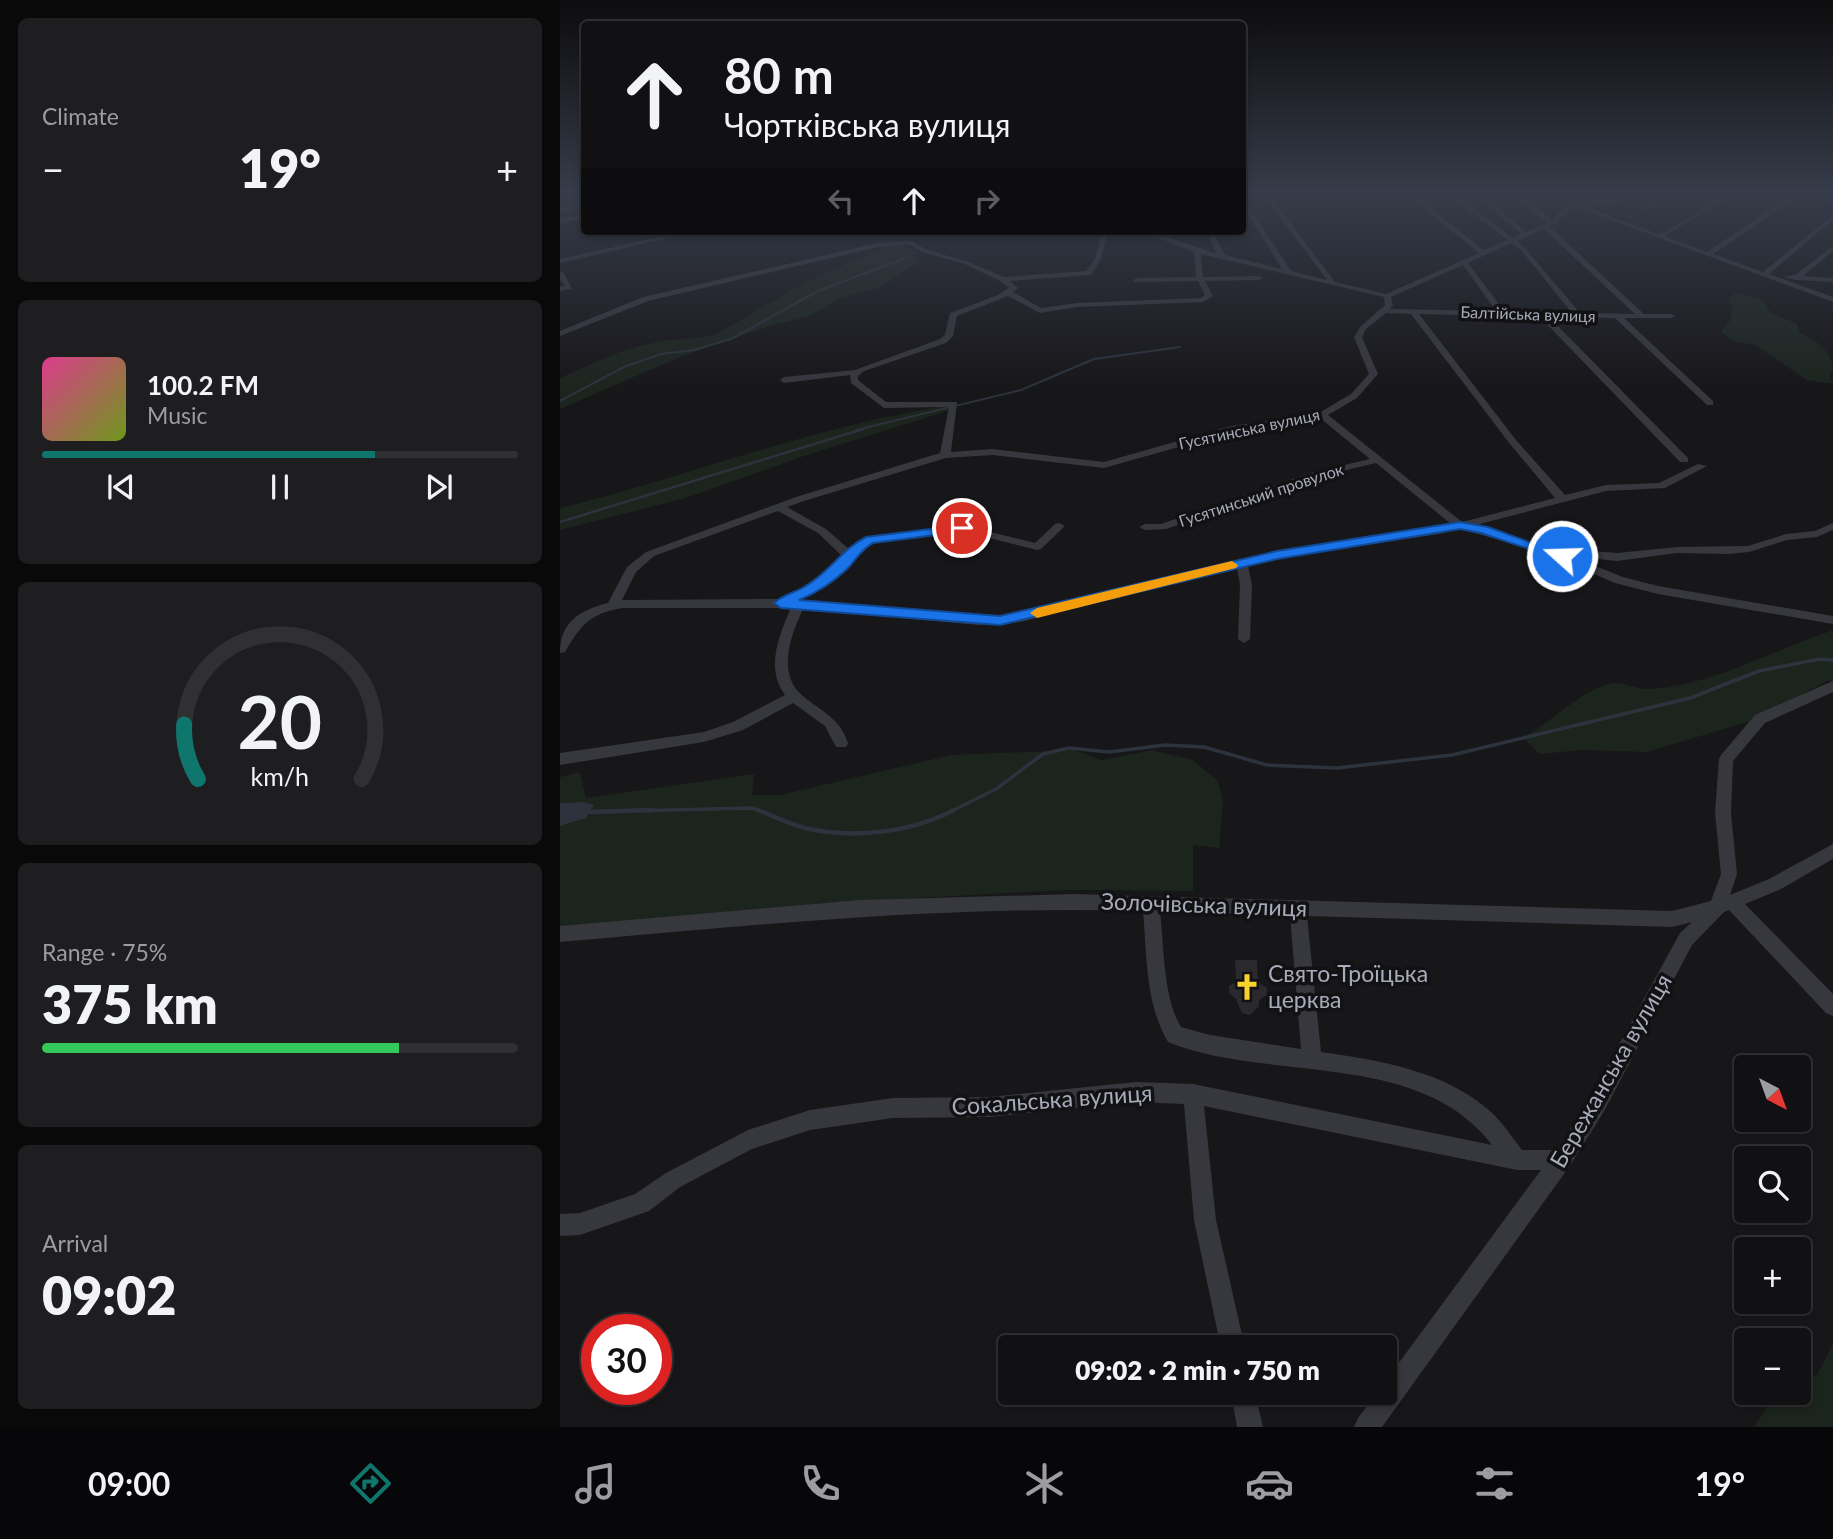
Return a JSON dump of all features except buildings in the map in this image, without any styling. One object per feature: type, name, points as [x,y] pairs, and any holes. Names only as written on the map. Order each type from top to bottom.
[{"type":"street","points":[[560,334],[593,318],[660,295],[814,260]]},
{"type":"street","points":[[784,380],[857,372],[943,341],[949,336],[953,316],[1014,288],[1003,279],[959,260]]},
{"type":"street","points":[[1003,279],[1088,273],[1098,260]]},
{"type":"street","points":[[1008,293],[1040,311],[1077,306],[1203,300],[1209,296],[1200,278],[1198,260]]},
{"type":"street","points":[[1234,260],[1387,296],[1471,260]]},
{"type":"street","points":[[1280,260],[1287,271]]},
{"type":"street","points":[[1316,260],[1332,281]]},
{"type":"street","points":[[1532,260],[1579,317]]},
{"type":"street","points":[[1584,260],[1642,316]]},
{"type":"street","points":[[1724,260],[1833,300]]},
{"type":"street","points":[[1765,274],[1782,260]]},
{"type":"street","points":[[1796,278],[1819,260]]},
{"type":"street","points":[[1465,263],[1501,312]]},
{"type":"street","points":[[560,273],[569,287],[560,289]]},
{"type":"street","points":[[1765,274],[1833,280]]},
{"type":"street","points":[[1137,280],[1259,278]]},
{"type":"street","points":[[1385,311],[1389,305],[1387,296]]},
{"type":"street","name":"Балтійська вулиця","points":[[1385,311],[1501,312],[1619,318],[1671,316]]},
{"type":"street","name":"Гусятинська вулиця","points":[[613,605],[625,577],[638,560],[779,507],[945,454],[1024,454],[1068,463],[1104,465],[1231,429],[1322,415],[1354,396],[1374,374],[1358,337],[1363,326],[1385,311]]},
{"type":"street","points":[[1414,312],[1513,442],[1561,498]]},
{"type":"street","points":[[1542,314],[1684,460]]},
{"type":"street","points":[[1619,318],[1710,403]]},
{"type":"street","points":[[857,372],[854,381],[884,405],[955,406],[945,454]]},
{"type":"street","points":[[1322,415],[1460,526],[1555,551],[1617,557],[1677,551],[1749,549],[1786,537],[1817,534],[1833,526]]},
{"type":"street","name":"Гусятинський провулок","points":[[1145,527],[1162,527],[1314,475],[1377,460]]},
{"type":"street","points":[[560,619],[578,618],[613,605],[781,603],[1000,621],[1242,563],[1460,526],[1606,488],[1661,486],[1702,466]]},
{"type":"street","points":[[779,507],[822,531],[848,555]]},
{"type":"street","points":[[781,603],[811,589],[841,567],[848,555],[858,546],[884,536],[962,528],[1037,547],[1059,526]]},
{"type":"street","points":[[1555,551],[1619,580],[1833,620]]},
{"type":"street","points":[[1242,563],[1246,585],[1244,639]]},
{"type":"street","points":[[799,604],[784,636],[780,656],[786,684],[794,697],[833,723],[841,743]]},
{"type":"street","points":[[560,649],[578,618]]},
{"type":"street","name":"Бережанська вулиця","points":[[1367,1427],[1562,1160],[1596,1106],[1686,939],[1726,906],[1729,874],[1723,813],[1726,759],[1760,719],[1833,686]]},
{"type":"street","points":[[560,759],[704,737],[738,726],[794,697]]},
{"type":"street","name":"Золочівська вулиця","points":[[560,934],[860,908],[1074,901],[1672,919],[1726,906],[1788,879],[1832,854]]},
{"type":"street","points":[[1151,903],[1156,964],[1167,1021],[1175,1035],[1395,1076],[1438,1089],[1482,1117],[1517,1160]]},
{"type":"street","points":[[1726,906],[1833,1007]]},
{"type":"street","points":[[1298,908],[1312,1059]]},
{"type":"street","name":"Сокальська вулиця","points":[[560,1225],[580,1224],[632,1207],[748,1140],[810,1120],[892,1108],[990,1107],[1136,1092],[1193,1094],[1517,1160],[1562,1160]]},
{"type":"street","points":[[1193,1094],[1205,1220],[1230,1335]]},
{"type":"street","points":[[1245,1405],[1250,1427]]},
{"type":"shaded area","points":[[857,260],[919,261],[880,287],[841,298],[806,317],[772,325],[682,356],[560,409],[560,378],[629,349],[661,341],[718,333],[808,281]]},
{"type":"shaded area","points":[[1735,293],[1762,299],[1771,313],[1797,324],[1800,333],[1823,348],[1832,365],[1833,372],[1829,374],[1833,384],[1807,380],[1755,345],[1734,341],[1721,332],[1731,319],[1732,306],[1728,299]]},
{"type":"shaded area","points":[[953,405],[954,409],[807,455],[686,498],[560,530],[560,508],[853,425]]},
{"type":"shaded area","points":[[1833,630],[1833,683],[1829,680],[1754,720],[1647,752],[1582,750],[1540,754],[1523,738],[1579,698],[1603,686],[1618,683],[1650,689],[1697,681],[1743,666]]},
{"type":"shaded area","points":[[1075,750],[1101,760],[1152,750],[1193,760],[1218,781],[1223,802],[1219,848],[1193,845],[1193,891],[1066,890],[824,903],[560,936],[560,826],[586,818],[583,802],[560,803],[560,777],[580,772],[586,798],[754,774],[752,795],[780,795],[951,755]]},
{"type":"shaded area","points":[[583,802],[594,805],[586,818],[560,826],[560,803]]},
{"type":"shaded area","points":[[1833,1344],[1833,1427],[1754,1427],[1768,1405],[1811,1405],[1811,1377],[1817,1375]]},
{"type":"waterway","points":[[560,401],[624,367],[661,354],[694,350],[731,339],[818,291],[901,260]]},
{"type":"waterway","points":[[856,430],[1021,390],[1094,359],[1180,347]]},
{"type":"waterway","points":[[560,522],[863,429]]},
{"type":"waterway","points":[[954,810],[996,789],[1043,754],[1069,748],[1109,752],[1165,745],[1204,747],[1267,765],[1337,768],[1452,755],[1690,698],[1759,671],[1820,659],[1833,660]]},
{"type":"waterway","points":[[653,810],[590,812],[752,808],[762,812]]},
{"type":"waterway","points":[[762,812],[805,828],[861,833],[900,829],[954,810]]},
{"type":"waterway","points":[[950,812],[954,810]]},
{"type":"slow traffic","points":[[1037,613],[1232,565]]},
{"type":"place","name":"Свято-Троїцька церква","points":[[1247,987]]},
{"type":"route","points":[[962,528],[884,536],[870,540],[858,546],[848,555],[841,567],[811,589],[781,603],[1000,621],[1277,555],[1460,526],[1484,530],[1555,551],[1562,556]]}]
